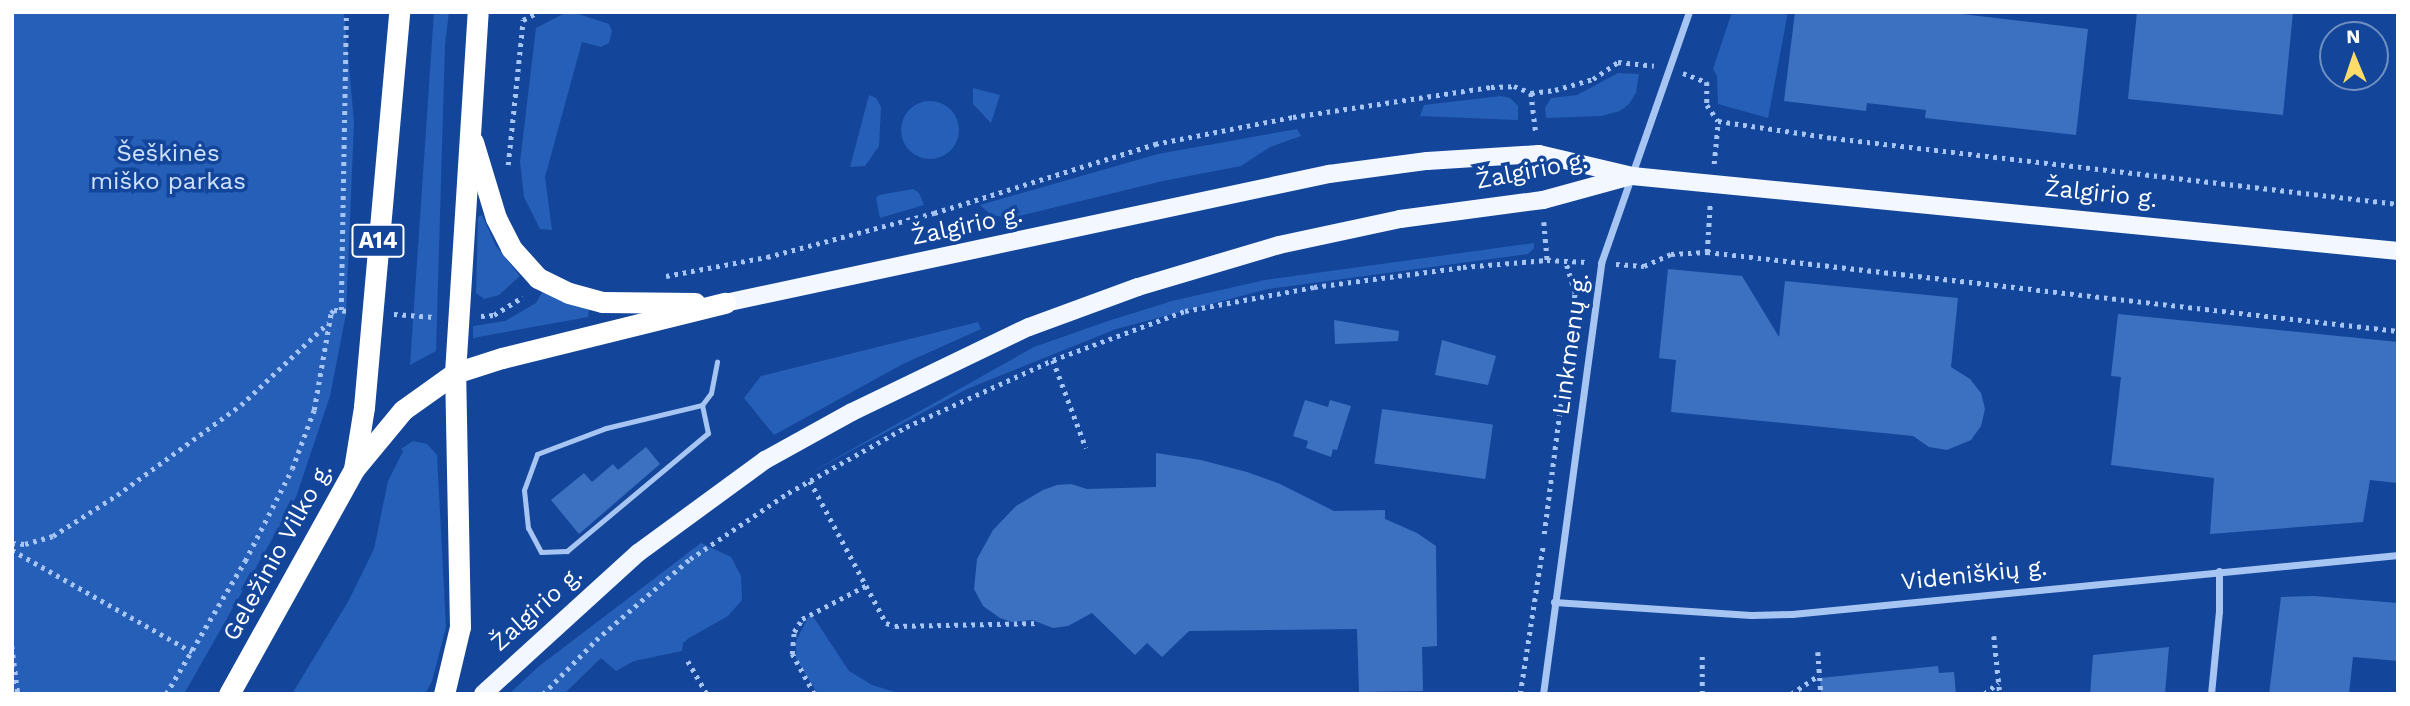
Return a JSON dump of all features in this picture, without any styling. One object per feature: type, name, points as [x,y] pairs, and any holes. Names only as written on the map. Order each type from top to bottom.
[{"type":"highway","name":"Geležinio Vilko g.","points":[[229,694],[354,469],[364,407],[398,12]]},
{"type":"highway","points":[[444,694],[460,627],[455,373],[478,12]]},
{"type":"highway","points":[[469,129],[496,218],[511,248],[538,278],[569,293],[602,302],[725,303]]},
{"type":"highway","name":"Žalgirio g.","points":[[354,469],[403,410],[455,373],[502,358],[725,303]]},
{"type":"main road","name":"Žalgirio g.","points":[[725,303],[1329,174],[1427,161],[1539,155],[1632,176],[2398,251]]},
{"type":"main road","name":"Žalgirio g.","points":[[483,694],[638,553],[765,460],[852,412],[1018,331],[1138,287],[1279,245],[1400,219],[1543,200],[1632,176]]},
{"type":"street","name":"Linkmenų g.","points":[[1542,694],[1601,263],[1689,12]]},
{"type":"street","name":"Videniškių g.","points":[[1554,602],[1729,614],[1778,614],[2398,555]]},
{"type":"street","points":[[2211,694],[2219,611],[2219,570]]},
{"type":"lane","points":[[702,405],[708,433],[566,551],[541,552],[528,528],[524,490],[537,454],[607,428],[702,405],[711,393],[717,362]]},
{"type":"path","points":[[341,310],[346,12]]},
{"type":"path","points":[[508,169],[523,20],[538,12]]},
{"type":"path","points":[[654,278],[767,257],[934,213],[1155,144],[1293,117],[1490,87],[1514,86],[1531,93],[1555,90],[1593,79],[1618,62],[1634,62],[1670,69],[1707,82],[1709,113],[1718,121],[2398,204]]},
{"type":"path","points":[[1707,252],[1709,221]]},
{"type":"path","points":[[543,694],[596,640],[690,559],[810,481],[906,427],[1053,360],[1185,311],[1314,287],[1450,269],[1565,260],[1644,266],[1671,254],[1707,252],[2398,331]]},
{"type":"path","points":[[1520,694],[1575,293],[1565,260]]},
{"type":"path","points":[[166,694],[245,561],[292,469],[314,410],[329,323],[334,310],[457,318],[494,315],[522,298],[538,278]]},
{"type":"path","points":[[12,543],[25,544],[52,536],[117,495],[241,405],[329,323]]},
{"type":"path","points":[[1053,360],[1086,448]]},
{"type":"path","points":[[810,481],[886,623],[895,626],[1038,624]]},
{"type":"path","points":[[12,550],[192,652]]},
{"type":"path","points":[[814,694],[792,654],[794,632],[802,619],[867,585]]},
{"type":"path","points":[[1994,636],[2000,694]]},
{"type":"path","points":[[12,646],[18,694]]},
{"type":"path","points":[[1818,652],[1821,694]]},
{"type":"path","points":[[1702,656],[1702,694]]},
{"type":"path","points":[[688,661],[707,694]]},
{"type":"path","points":[[1791,694],[1819,676]]},
{"type":"path","points":[[1984,694],[1998,682]]},
{"type":"green space","name":"Šeškinės miško parkas","points":[[12,12],[344,12],[354,122],[346,314],[330,396],[296,497],[184,694],[12,694]]},
{"type":"green space","points":[[434,12],[449,12],[445,45],[436,351],[410,365]]},
{"type":"green space","points":[[572,12],[609,24],[612,31],[609,43],[601,47],[582,42],[545,177],[552,230],[540,229],[524,197],[520,162],[536,28]]},
{"type":"green space","points":[[1732,12],[1788,12],[1768,118],[1718,104],[1717,76],[1713,69]]},
{"type":"green space","points":[[1618,73],[1639,74],[1636,93],[1620,111],[1601,116],[1546,118],[1545,108],[1551,98],[1577,95]]},
{"type":"green space","points":[[973,88],[1000,95],[991,123],[973,104]]},
{"type":"green space","points":[[869,95],[876,98],[881,107],[879,146],[865,166],[850,167]]},
{"type":"green space","points":[[1501,96],[1510,98],[1518,106],[1518,120],[1420,116],[1424,105]]},
{"type":"green space","points":[[930,101],[951,109],[959,130],[951,151],[930,159],[909,151],[901,130],[909,109]]},
{"type":"green space","points":[[1297,129],[1301,136],[1270,147],[1241,166],[1163,181],[1011,218],[991,215],[980,205],[1158,154]]},
{"type":"green space","points":[[913,189],[919,193],[924,205],[880,218],[876,198],[879,195]]},
{"type":"green space","points":[[482,215],[496,246],[520,276],[499,295],[484,299],[476,293],[478,217]]},
{"type":"green space","points":[[1534,243],[1534,248],[1528,254],[1268,289],[1116,329],[967,389],[806,475],[1034,347],[1108,321],[1172,301],[1265,280]]},
{"type":"green space","points":[[543,291],[589,310],[588,317],[473,338],[473,326],[505,321],[536,303]]},
{"type":"green space","points":[[978,322],[981,329],[903,364],[774,435],[744,398],[761,376]]},
{"type":"green space","points":[[413,441],[427,444],[437,455],[446,627],[432,681],[425,694],[292,694],[349,600],[374,549],[388,481],[403,451],[401,449]]},
{"type":"green space","points":[[701,543],[731,557],[741,576],[742,600],[728,616],[689,638],[683,643],[682,651],[634,661],[616,671],[601,658],[564,694],[509,694],[538,667]]},
{"type":"green space","points":[[809,616],[814,618],[849,671],[872,685],[902,694],[818,694],[796,659],[796,641]]},
{"type":"building","points":[[1795,12],[1945,12],[2088,29],[2076,135],[1925,118],[1926,110],[1867,103],[1866,111],[1784,101]]},
{"type":"building","points":[[2137,12],[2293,12],[2283,115],[2128,99]]},
{"type":"building","points":[[1668,269],[1742,276],[1779,337],[1785,281],[1958,298],[1951,367],[1970,379],[1981,393],[1985,409],[1981,426],[1971,440],[1947,450],[1929,447],[1913,436],[1671,412],[1676,360],[1659,358]]},
{"type":"building","points":[[2118,314],[2398,342],[2398,483],[2370,480],[2363,522],[2210,534],[2214,478],[2111,465],[2121,377],[2111,376]]},
{"type":"building","points":[[1334,320],[1399,331],[1398,341],[1335,344]]},
{"type":"building","points":[[1442,340],[1496,356],[1488,385],[1435,375]]},
{"type":"building","points":[[1305,400],[1328,407],[1330,400],[1351,406],[1337,450],[1333,449],[1331,457],[1306,448],[1308,441],[1293,436]]},
{"type":"building","points":[[1382,409],[1493,425],[1485,479],[1374,463]]},
{"type":"building","points":[[646,447],[660,464],[579,534],[551,500],[584,473],[592,482],[613,464],[618,470]]},
{"type":"building","points":[[1156,453],[1201,460],[1247,472],[1280,484],[1334,511],[1385,510],[1385,519],[1417,533],[1436,546],[1437,646],[1422,647],[1423,691],[1359,692],[1357,629],[1189,631],[1162,657],[1147,643],[1135,655],[1092,613],[1068,626],[1053,628],[1032,620],[1012,622],[1000,618],[983,606],[974,589],[977,559],[993,530],[1016,506],[1057,485],[1071,484],[1087,489],[1156,487]]},
{"type":"building","points":[[2314,596],[2398,603],[2398,661],[2353,657],[2349,694],[2269,694],[2281,597]]},
{"type":"building","points":[[2169,647],[2165,694],[2090,694],[2093,655]]},
{"type":"building","points":[[1938,666],[1939,673],[1954,672],[1956,694],[1821,694],[1820,678]]}]
